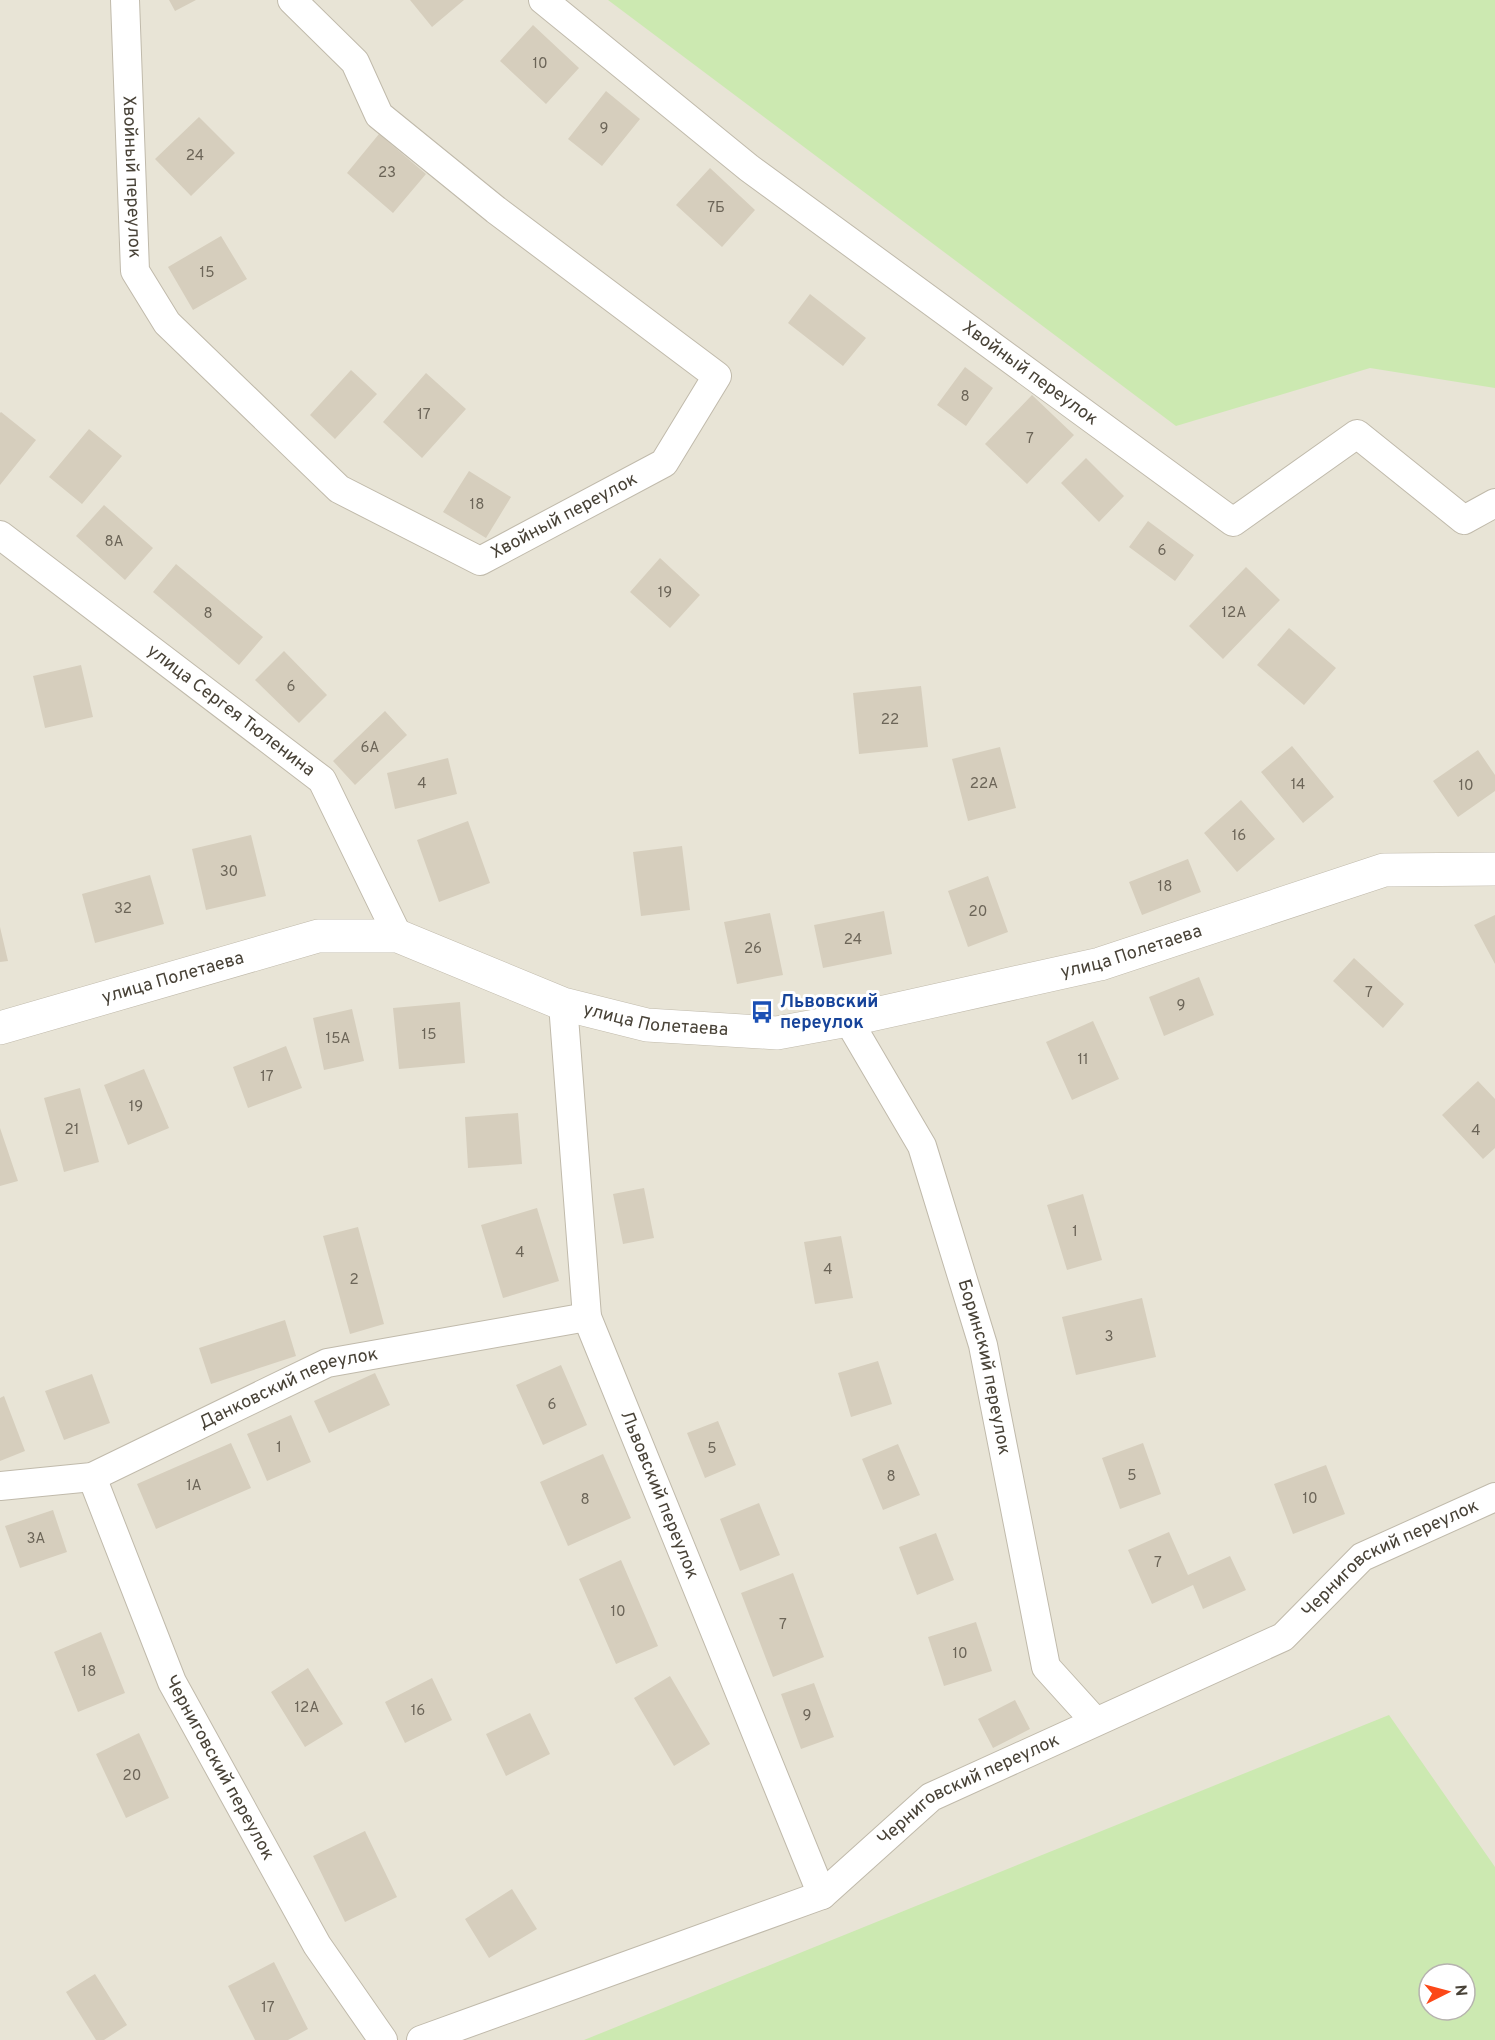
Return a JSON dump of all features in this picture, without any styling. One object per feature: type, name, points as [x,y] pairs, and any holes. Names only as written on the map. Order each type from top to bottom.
[{"type":"street","name":"Хвойный переулок","points":[[125,0],[135,271],[167,323],[339,489],[480,561],[664,463],[717,376],[496,210],[378,115],[354,62],[292,0]]},
{"type":"street","name":"Хвойный переулок","points":[[543,0],[748,168],[1233,522],[1357,434],[1464,520],[1495,503]]},
{"type":"street","name":"улица Сергея Тюленина","points":[[0,535],[322,780],[398,936]]},
{"type":"street","name":"улица Полетаева","points":[[0,1028],[318,936],[398,936],[563,1004],[647,1025],[777,1033],[848,1020],[1100,964],[1384,870],[1495,869]]},
{"type":"street","name":"Львовский переулок","points":[[563,1004],[587,1317],[822,1895]]},
{"type":"street","name":"Боринский переулок","points":[[848,1020],[922,1146],[982,1345],[1046,1667],[1094,1720]]},
{"type":"street","name":"Данковский переулок","points":[[0,1485],[92,1477],[327,1363],[587,1317]]},
{"type":"street","name":"Черниговский переулок","points":[[92,1477],[172,1682],[317,1945],[383,2040]]},
{"type":"street","name":"Черниговский переулок","points":[[421,2040],[822,1895],[931,1797],[1094,1720],[1283,1637],[1362,1557],[1495,1497]]},
{"type":"shaded area","points":[[0,0],[705,0],[1495,358],[1495,2002],[1477,1986],[1477,1962],[1449,1962],[1431,1946],[650,2040],[0,2040]]},
{"type":"green space","points":[[608,0],[1495,0],[1495,388],[1370,368],[1176,426]]},
{"type":"green space","points":[[1389,1715],[1495,1867],[1495,2040],[584,2040]]},
{"type":"building","points":[[169,0],[196,0],[175,11]]},
{"type":"building","points":[[410,0],[464,0],[432,27]]},
{"type":"building","points":[[533,25],[579,68],[546,104],[500,61]]},
{"type":"building","points":[[606,91],[640,119],[602,166],[568,139]]},
{"type":"building","points":[[199,117],[235,153],[191,196],[155,159]]},
{"type":"building","points":[[379,134],[426,174],[393,213],[347,173]]},
{"type":"building","points":[[710,168],[755,210],[722,247],[676,205]]},
{"type":"building","points":[[221,236],[247,279],[193,310],[168,267]]},
{"type":"building","points":[[810,294],[866,338],[843,366],[788,323]]},
{"type":"building","points":[[965,367],[993,388],[966,426],[937,405]]},
{"type":"building","points":[[351,370],[377,394],[335,439],[310,415]]},
{"type":"building","points":[[426,373],[466,409],[422,458],[383,422]]},
{"type":"building","points":[[1032,395],[1074,435],[1027,484],[985,444]]},
{"type":"building","points":[[0,413],[36,440],[0,485]]},
{"type":"building","points":[[89,429],[122,456],[82,504],[49,477]]},
{"type":"building","points":[[1086,458],[1124,496],[1099,522],[1061,483]]},
{"type":"building","points":[[469,471],[511,497],[486,538],[443,512]]},
{"type":"building","points":[[104,505],[153,548],[125,580],[76,536]]},
{"type":"building","points":[[1148,521],[1194,555],[1175,581],[1129,547]]},
{"type":"building","points":[[660,558],[700,595],[670,628],[630,592]]},
{"type":"building","points":[[176,564],[263,637],[239,665],[153,592]]},
{"type":"building","points":[[1246,567],[1280,600],[1223,659],[1189,626]]},
{"type":"building","points":[[1289,628],[1336,668],[1304,705],[1257,665]]},
{"type":"building","points":[[284,651],[327,695],[299,723],[255,680]]},
{"type":"building","points":[[81,665],[93,717],[45,728],[33,676]]},
{"type":"building","points":[[921,686],[928,747],[859,754],[853,693]]},
{"type":"building","points":[[385,711],[407,735],[355,785],[333,761]]},
{"type":"building","points":[[1292,746],[1334,797],[1303,823],[1261,772]]},
{"type":"building","points":[[1000,747],[1016,808],[968,821],[952,759]]},
{"type":"building","points":[[1478,750],[1495,775],[1495,791],[1458,817],[1433,781]]},
{"type":"building","points":[[448,758],[457,794],[395,809],[387,773]]},
{"type":"building","points":[[1241,800],[1275,839],[1237,872],[1204,833]]},
{"type":"building","points":[[468,821],[490,883],[439,902],[417,840]]},
{"type":"building","points":[[251,835],[266,896],[206,910],[192,849]]},
{"type":"building","points":[[682,846],[690,910],[641,916],[633,852]]},
{"type":"building","points":[[1188,859],[1201,892],[1142,915],[1129,882]]},
{"type":"building","points":[[150,875],[164,924],[95,943],[82,894]]},
{"type":"building","points":[[988,876],[1008,932],[968,947],[948,891]]},
{"type":"building","points":[[884,911],[892,954],[823,968],[814,925]]},
{"type":"building","points":[[770,913],[783,975],[737,984],[724,922]]},
{"type":"building","points":[[1495,915],[1495,964],[1474,925]]},
{"type":"building","points":[[0,927],[8,961],[0,962]]},
{"type":"building","points":[[1354,958],[1404,1004],[1383,1028],[1333,981]]},
{"type":"building","points":[[1199,977],[1214,1015],[1164,1036],[1149,997]]},
{"type":"building","points":[[460,1002],[465,1063],[399,1069],[393,1008]]},
{"type":"building","points":[[352,1009],[364,1061],[324,1070],[313,1018]]},
{"type":"building","points":[[1093,1021],[1119,1079],[1072,1100],[1046,1042]]},
{"type":"building","points":[[286,1046],[302,1088],[248,1108],[233,1067]]},
{"type":"building","points":[[144,1069],[169,1128],[128,1145],[104,1085]]},
{"type":"building","points":[[1478,1081],[1495,1099],[1495,1148],[1483,1159],[1442,1115]]},
{"type":"building","points":[[80,1088],[99,1162],[64,1172],[44,1098]]},
{"type":"building","points":[[518,1113],[522,1164],[468,1168],[465,1117]]},
{"type":"building","points":[[0,1128],[18,1181],[0,1186]]},
{"type":"building","points":[[644,1188],[654,1238],[623,1244],[613,1194]]},
{"type":"building","points":[[1083,1194],[1102,1260],[1067,1270],[1047,1205]]},
{"type":"building","points":[[537,1208],[559,1281],[503,1298],[481,1225]]},
{"type":"building","points":[[358,1227],[384,1324],[350,1334],[323,1236]]},
{"type":"building","points":[[841,1236],[853,1298],[815,1304],[804,1242]]},
{"type":"building","points":[[1142,1298],[1156,1357],[1076,1375],[1062,1317]]},
{"type":"building","points":[[285,1320],[296,1356],[211,1384],[199,1348]]},
{"type":"building","points":[[878,1361],[892,1404],[851,1417],[838,1373]]},
{"type":"building","points":[[561,1365],[587,1425],[543,1445],[516,1385]]},
{"type":"building","points":[[375,1373],[390,1405],[329,1433],[314,1401]]},
{"type":"building","points":[[92,1374],[110,1423],[64,1440],[45,1391]]},
{"type":"building","points":[[4,1396],[25,1451],[0,1461],[0,1398]]},
{"type":"building","points":[[291,1415],[311,1462],[267,1481],[247,1434]]},
{"type":"building","points":[[718,1421],[736,1465],[705,1478],[687,1433]]},
{"type":"building","points":[[231,1443],[251,1488],[156,1529],[137,1484]]},
{"type":"building","points":[[1143,1443],[1161,1494],[1120,1509],[1102,1458]]},
{"type":"building","points":[[898,1444],[920,1495],[883,1510],[862,1459]]},
{"type":"building","points":[[603,1454],[631,1518],[568,1546],[540,1482]]},
{"type":"building","points":[[1326,1465],[1345,1514],[1293,1534],[1274,1484]]},
{"type":"building","points":[[759,1503],[780,1555],[740,1571],[720,1519]]},
{"type":"building","points":[[53,1510],[67,1552],[20,1568],[5,1526]]},
{"type":"building","points":[[1169,1532],[1188,1575],[1230,1556],[1246,1590],[1203,1609],[1193,1585],[1152,1604],[1128,1550]]},
{"type":"building","points":[[936,1533],[954,1580],[917,1595],[899,1547]]},
{"type":"building","points":[[621,1560],[658,1646],[616,1664],[579,1579]]},
{"type":"building","points":[[793,1573],[824,1657],[773,1677],[741,1593]]},
{"type":"building","points":[[976,1622],[992,1671],[944,1686],[928,1637]]},
{"type":"building","points":[[101,1632],[125,1693],[78,1712],[54,1652]]},
{"type":"building","points":[[308,1668],[343,1724],[305,1747],[271,1692]]},
{"type":"building","points":[[670,1676],[710,1744],[674,1766],[634,1698]]},
{"type":"building","points":[[432,1678],[452,1720],[405,1743],[385,1702]]},
{"type":"building","points":[[814,1683],[834,1737],[801,1749],[781,1694]]},
{"type":"building","points":[[1015,1700],[1030,1729],[993,1748],[978,1719]]},
{"type":"building","points":[[530,1713],[550,1754],[506,1776],[486,1734]]},
{"type":"building","points":[[139,1733],[169,1798],[126,1818],[96,1754]]},
{"type":"building","points":[[365,1831],[397,1897],[345,1922],[313,1856]]},
{"type":"building","points":[[512,1889],[537,1929],[489,1958],[465,1919]]},
{"type":"building","points":[[274,1962],[308,2029],[288,2040],[255,2040],[228,1986]]},
{"type":"building","points":[[95,1974],[127,2025],[104,2040],[96,2040],[66,1992]]},
{"type":"place","name":"Львовский переулок","points":[[762,1012]]}]
